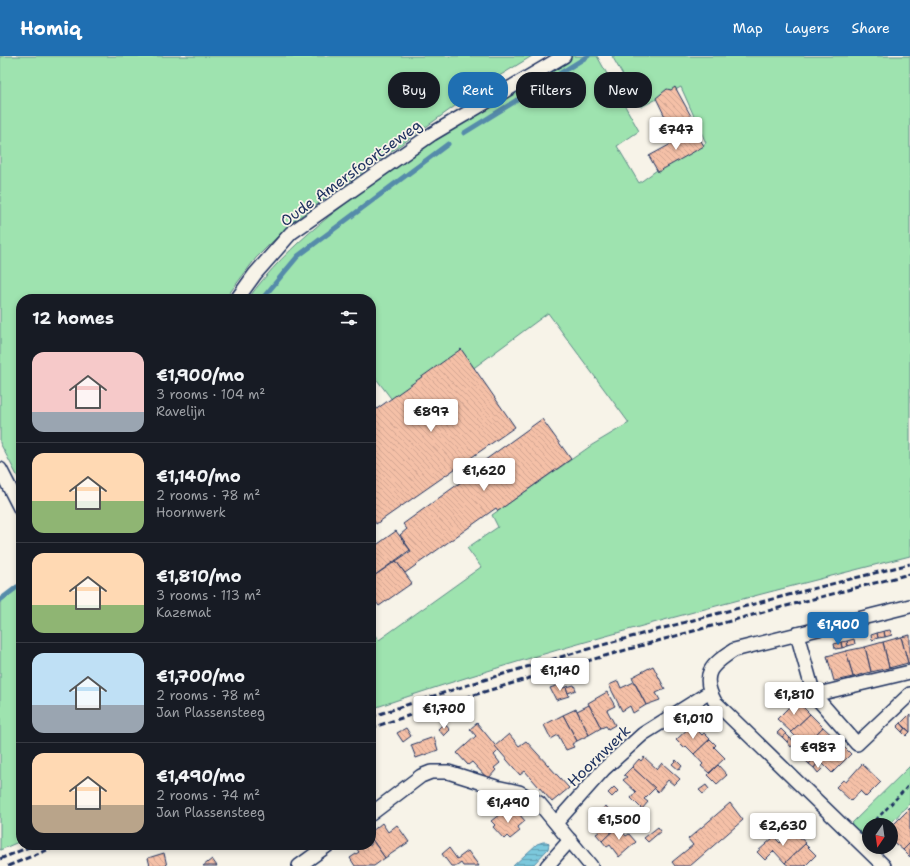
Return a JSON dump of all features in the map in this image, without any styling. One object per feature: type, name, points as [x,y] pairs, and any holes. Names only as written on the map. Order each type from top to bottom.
[{"type":"street","name":"Oude Amersfoortseweg","points":[[241,294],[255,274],[291,233],[432,134],[564,56]]},
{"type":"street","points":[[0,469],[16,500]]},
{"type":"street","points":[[884,866],[715,702],[710,692],[708,677],[715,662],[734,650],[910,606]]},
{"type":"street","points":[[797,634],[814,695],[856,744],[910,694]]},
{"type":"street","points":[[814,695],[910,672]]},
{"type":"street","name":"Hoornwerk","points":[[556,823],[604,769],[643,734],[710,692]]},
{"type":"street","points":[[376,810],[421,776],[431,772],[442,771],[519,792],[539,803],[591,866]]},
{"type":"street","points":[[547,866],[570,840]]},
{"type":"street","points":[[299,866],[321,850]]},
{"type":"path","points":[[878,818],[910,784]]},
{"type":"green space","points":[[0,56],[532,56],[506,72],[448,72],[448,108],[452,108],[291,223],[256,258],[229,294],[16,294],[16,473],[0,443]]},
{"type":"green space","points":[[569,56],[597,56],[606,72],[594,72],[594,108],[626,108],[639,131],[617,146],[639,183],[664,165],[706,143],[681,87],[652,102],[652,72],[621,72],[612,56],[910,56],[910,556],[639,627],[504,666],[376,707],[376,637],[379,640],[481,567],[467,548],[498,527],[492,515],[592,445],[629,423],[548,313],[406,418],[376,379],[376,294],[252,294],[264,278],[300,241],[340,208],[382,177],[484,108],[508,108],[508,93],[516,88],[516,108],[586,108],[586,72],[542,72]]},
{"type":"green space","points":[[16,588],[16,843],[0,850],[0,598]]},
{"type":"green space","points":[[910,766],[910,803],[896,818],[862,818],[862,836],[850,825]]},
{"type":"water","points":[[547,842],[549,844],[548,849],[532,866],[513,866],[537,844]]},
{"type":"building","points":[[675,87],[691,116],[670,127],[656,98],[667,89],[671,90]]},
{"type":"building","points":[[695,131],[704,146],[658,172],[649,156]]},
{"type":"building","points":[[461,349],[515,427],[376,524],[376,409]]},
{"type":"building","points":[[542,419],[571,459],[498,511],[496,508],[405,573],[396,561],[411,551],[400,535],[407,529],[403,524],[472,474],[470,471]]},
{"type":"building","points":[[396,531],[410,550],[376,574],[376,545]]},
{"type":"building","points":[[396,561],[412,583],[379,606],[376,602],[376,575]]},
{"type":"building","points":[[890,630],[892,635],[885,637],[884,631]]},
{"type":"building","points":[[884,631],[885,637],[878,638],[877,633]]},
{"type":"building","points":[[877,633],[878,638],[872,640],[871,635]]},
{"type":"building","points":[[910,635],[910,662],[908,663],[901,637]]},
{"type":"building","points":[[901,637],[908,663],[889,668],[883,642]]},
{"type":"building","points":[[854,639],[855,644],[848,646],[847,641]]},
{"type":"building","points":[[847,641],[848,646],[842,648],[841,642]]},
{"type":"building","points":[[841,642],[842,648],[835,649],[834,644]]},
{"type":"building","points":[[883,642],[889,668],[871,672],[865,647]]},
{"type":"building","points":[[865,647],[871,672],[853,677],[846,651]]},
{"type":"building","points":[[846,651],[853,677],[834,681],[827,656]]},
{"type":"building","points":[[653,666],[665,689],[656,693],[660,700],[646,705],[632,677]]},
{"type":"building","points":[[618,681],[621,688],[634,682],[646,705],[633,713],[630,706],[622,711],[609,685]]},
{"type":"building","points":[[561,684],[563,688],[566,687],[569,696],[556,700],[550,688]]},
{"type":"building","points":[[574,685],[576,690],[568,693],[566,687]]},
{"type":"building","points":[[607,692],[615,706],[607,710],[615,725],[608,729],[606,726],[601,728],[588,703]]},
{"type":"building","points":[[796,700],[810,714],[791,732],[777,719]]},
{"type":"building","points":[[589,705],[601,728],[589,735],[577,711]]},
{"type":"building","points":[[576,709],[589,735],[577,741],[563,715]]},
{"type":"building","points":[[810,714],[823,727],[805,746],[791,732]]},
{"type":"building","points":[[910,714],[910,732],[901,723]]},
{"type":"building","points":[[563,715],[577,741],[572,744],[574,747],[566,750],[558,735],[551,739],[544,725]]},
{"type":"building","points":[[444,723],[450,730],[444,736],[438,729]]},
{"type":"building","points":[[477,723],[499,750],[494,755],[500,763],[494,768],[496,770],[488,779],[472,762],[468,765],[457,753],[476,736],[470,729]]},
{"type":"building","points":[[901,723],[905,728],[902,732],[897,727]]},
{"type":"building","points":[[692,725],[702,735],[704,733],[710,739],[694,754],[686,746],[684,748],[676,740]]},
{"type":"building","points":[[823,727],[837,740],[818,759],[805,746]]},
{"type":"building","points":[[406,728],[411,736],[403,742],[397,733]]},
{"type":"building","points":[[905,728],[910,732],[906,736],[902,732]]},
{"type":"building","points":[[781,729],[786,734],[782,737],[777,733]]},
{"type":"building","points":[[509,734],[519,746],[526,741],[569,788],[552,802],[525,771],[520,775],[495,746]]},
{"type":"building","points":[[786,734],[790,738],[787,742],[782,737]]},
{"type":"building","points":[[434,737],[438,750],[416,758],[411,745]]},
{"type":"building","points":[[790,738],[795,743],[791,747],[787,742]]},
{"type":"building","points":[[710,739],[716,745],[714,747],[725,758],[709,773],[701,766],[703,764],[694,754]]},
{"type":"building","points":[[837,740],[851,754],[832,773],[818,759]]},
{"type":"building","points":[[808,755],[813,760],[809,764],[804,759]]},
{"type":"building","points":[[644,757],[657,769],[662,763],[680,779],[674,785],[668,780],[658,792],[632,767],[639,759],[641,761]]},
{"type":"building","points":[[676,760],[682,766],[679,770],[672,764]]},
{"type":"building","points":[[813,760],[817,764],[814,768],[809,764]]},
{"type":"building","points":[[817,764],[822,769],[818,773],[814,768]]},
{"type":"building","points":[[862,764],[881,782],[866,797],[860,791],[851,801],[836,787],[843,780],[846,782]]},
{"type":"building","points":[[718,765],[727,775],[717,784],[708,775]]},
{"type":"building","points":[[632,767],[655,788],[644,799],[648,802],[642,809],[631,798],[636,792],[623,780],[627,777],[624,775]]},
{"type":"building","points":[[706,785],[709,789],[703,794],[699,790]]},
{"type":"building","points":[[614,787],[618,791],[612,797],[608,793]]},
{"type":"building","points":[[730,803],[743,820],[690,866],[675,866],[672,862],[693,845],[688,839]]},
{"type":"building","points":[[606,806],[613,815],[611,817],[618,826],[602,841],[596,834],[599,832],[589,820]]},
{"type":"building","points":[[910,808],[910,843],[903,850],[898,846],[898,820]]},
{"type":"building","points":[[515,809],[525,821],[518,827],[520,831],[510,839],[507,836],[504,839],[493,827],[495,825],[491,821],[504,811],[507,815]]},
{"type":"building","points":[[382,823],[388,832],[397,825],[409,842],[385,858],[376,845],[376,828]]},
{"type":"building","points":[[618,826],[626,836],[629,834],[636,842],[619,857],[610,845],[607,847],[602,841]]},
{"type":"building","points":[[658,827],[661,831],[648,842],[644,838]]},
{"type":"building","points":[[793,831],[806,843],[785,863],[774,851],[765,860],[757,852],[774,837],[780,843]]},
{"type":"building","points":[[910,843],[910,857],[903,850]]},
{"type":"building","points":[[805,844],[816,855],[805,866],[789,866],[785,863]]},
{"type":"building","points":[[376,845],[385,858],[374,866],[355,866],[350,858],[359,852],[358,850],[376,850]]},
{"type":"building","points":[[449,848],[457,859],[468,851],[479,866],[463,866],[461,863],[457,866],[451,866],[442,854]]},
{"type":"building","points":[[164,853],[167,866],[150,866],[148,858]]},
{"type":"building","points":[[212,859],[217,866],[203,866]]},
{"type":"waterway","points":[[464,133],[588,56]]},
{"type":"waterway","points":[[266,294],[298,256],[448,144]]},
{"type":"waterway","points":[[0,600],[16,588]]},
{"type":"railway","points":[[376,715],[571,654],[910,564]]},
{"type":"railway","points":[[376,726],[572,665],[774,609],[910,574]]},
{"type":"railway","points":[[0,859],[22,850]]},
{"type":"railway","points":[[8,866],[47,850]]}]
